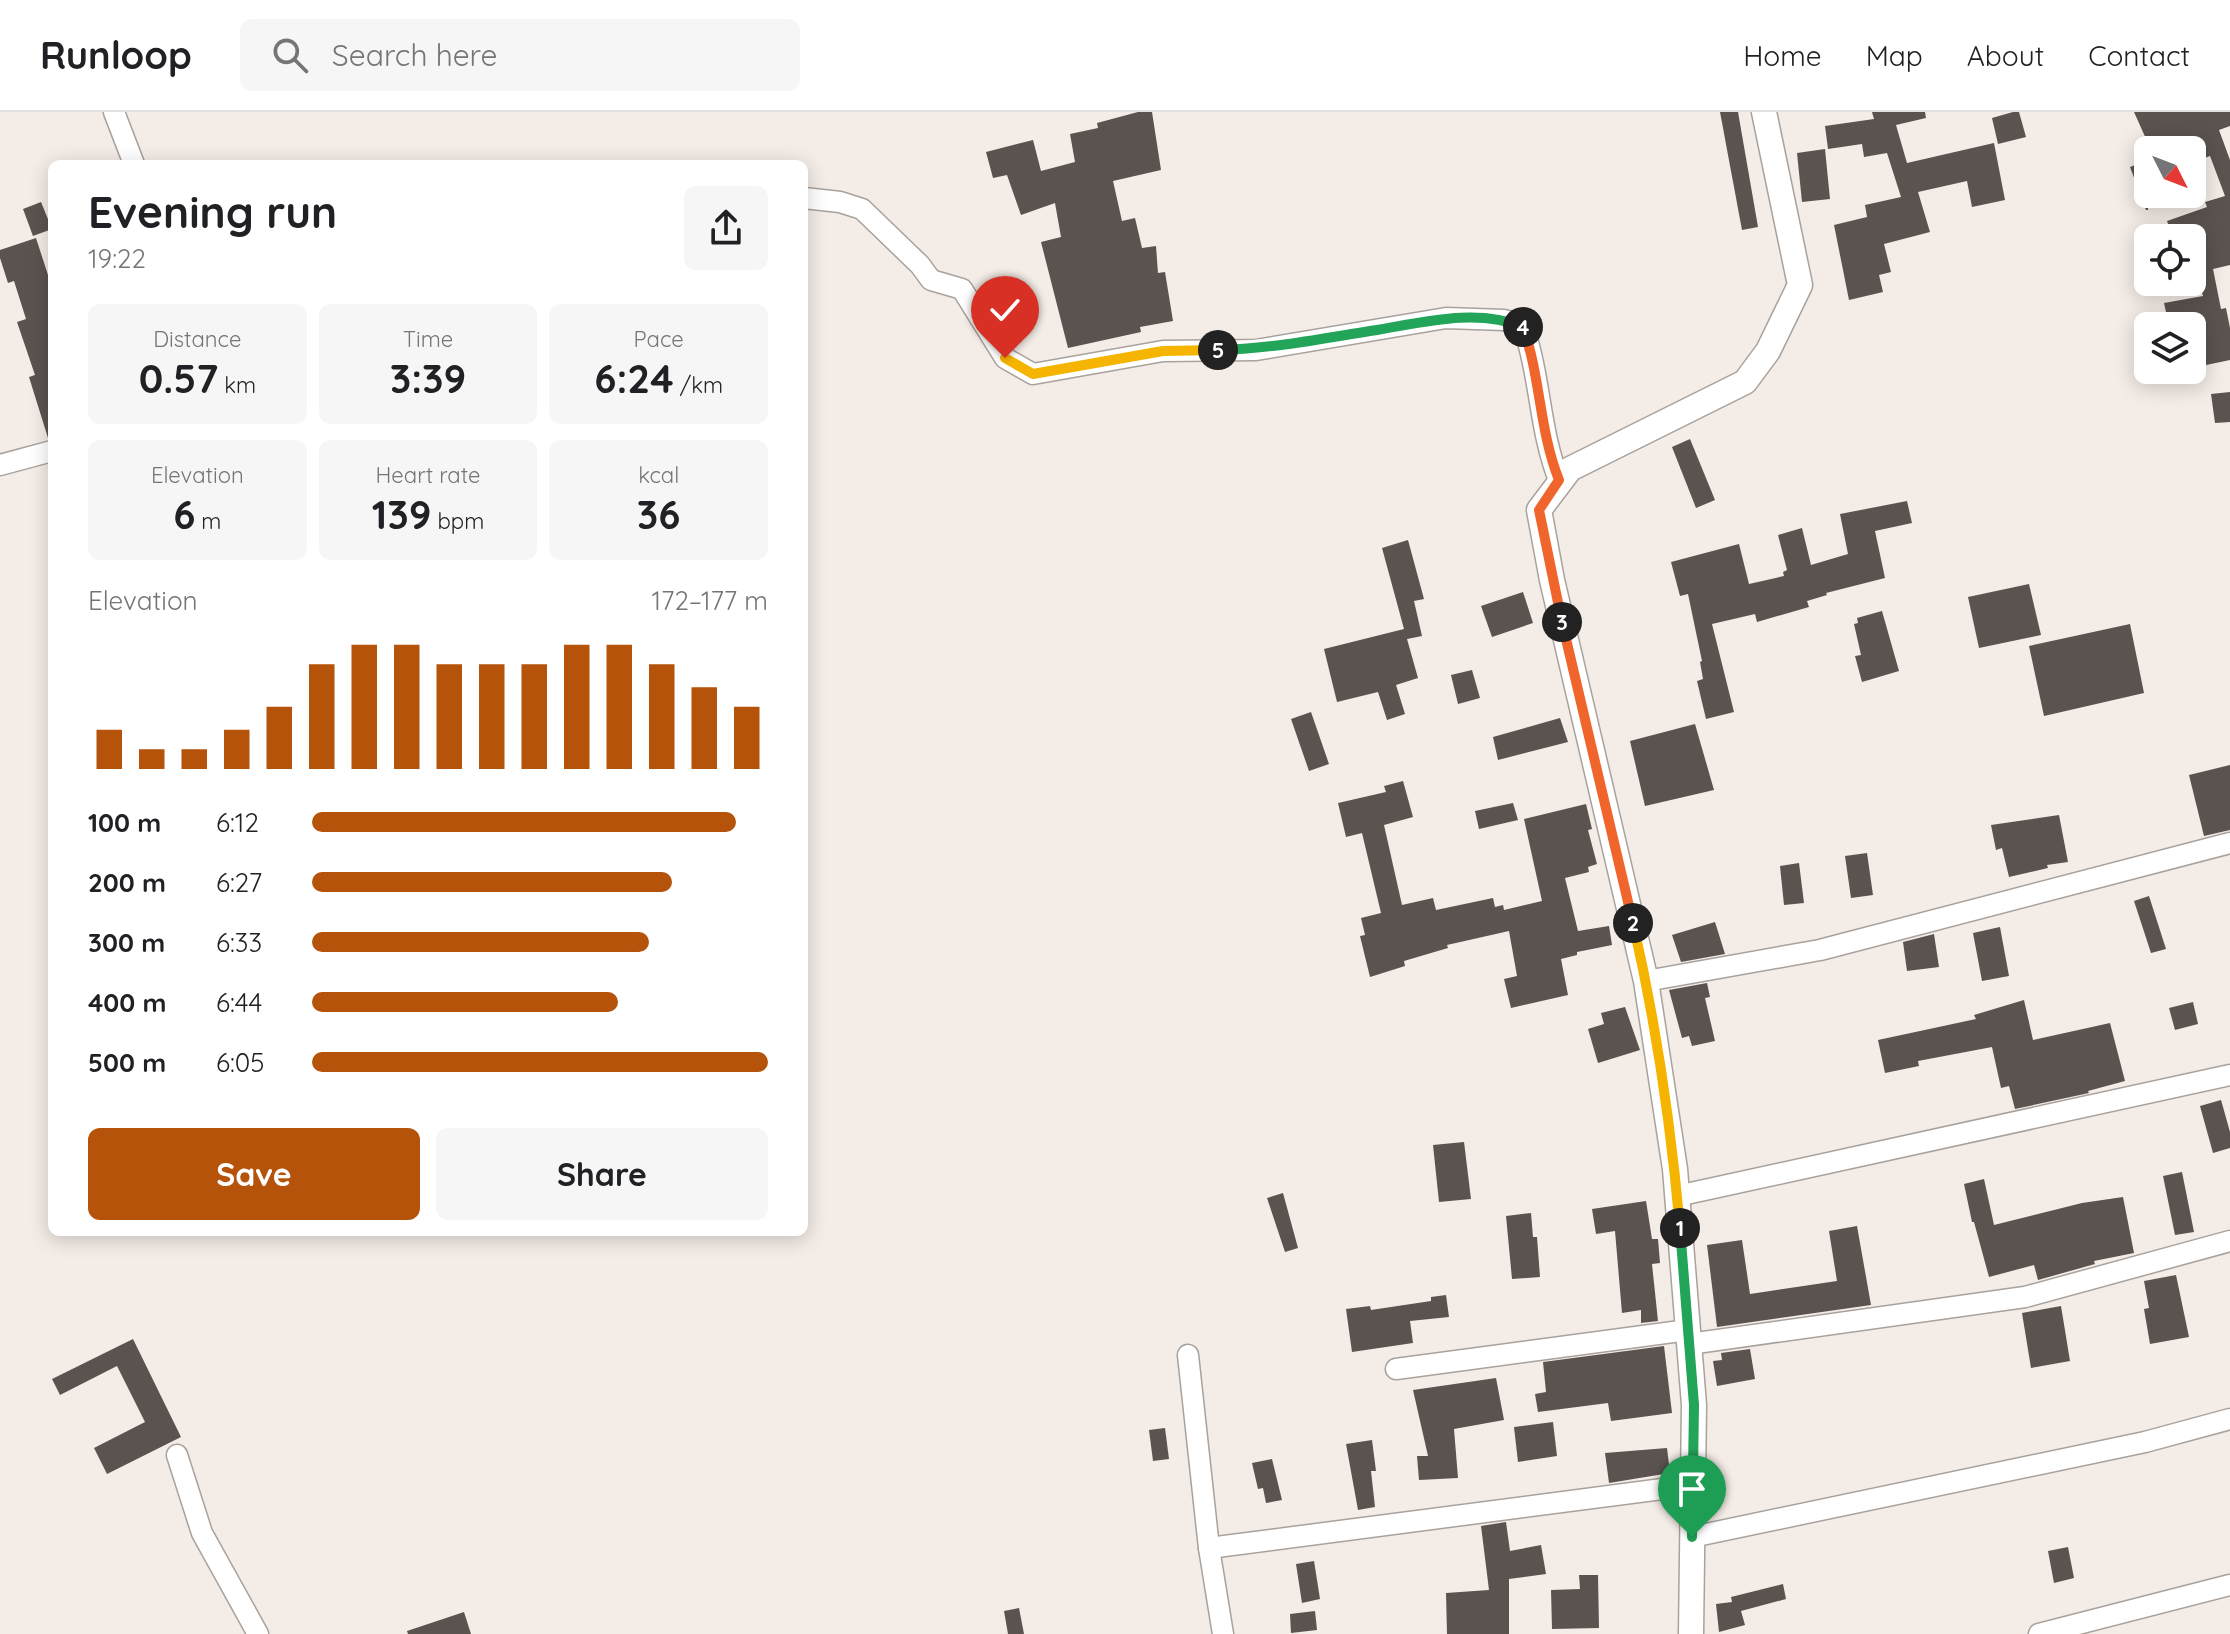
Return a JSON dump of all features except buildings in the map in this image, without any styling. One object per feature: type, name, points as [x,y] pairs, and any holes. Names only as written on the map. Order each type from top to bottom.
[{"type":"street","points":[[114,112],[132,160]]},
{"type":"street","points":[[1691,1634],[1694,1405],[1675,1169],[1646,981],[1552,580],[1539,510],[1570,469],[1745,382],[1768,351],[1800,285],[1764,112]]},
{"type":"street","points":[[808,198],[840,202],[862,209],[920,265],[931,280],[962,289],[1005,358],[1033,374],[1163,351],[1256,350],[1446,318],[1504,320],[1523,326],[1534,358],[1549,454],[1559,480]]},
{"type":"street","points":[[0,465],[48,452]]},
{"type":"street","points":[[1646,981],[1820,950],[2230,843]]},
{"type":"street","points":[[1677,1196],[2230,1075]]},
{"type":"street","points":[[1396,1369],[2025,1297],[2230,1241]]},
{"type":"street","points":[[1188,1355],[1209,1548],[1223,1634]]},
{"type":"street","points":[[1692,1537],[2145,1442],[2230,1419]]},
{"type":"street","points":[[177,1455],[202,1533],[258,1634]]},
{"type":"street","points":[[1209,1548],[1693,1485]]},
{"type":"street","points":[[2039,1634],[2230,1585]]},
{"type":"route","points":[[1005,358],[1033,374],[1163,351],[1256,350],[1446,318],[1504,320],[1523,326],[1534,358],[1549,454],[1559,480],[1539,510],[1552,580],[1646,981],[1675,1169],[1694,1405],[1692,1537]]}]
